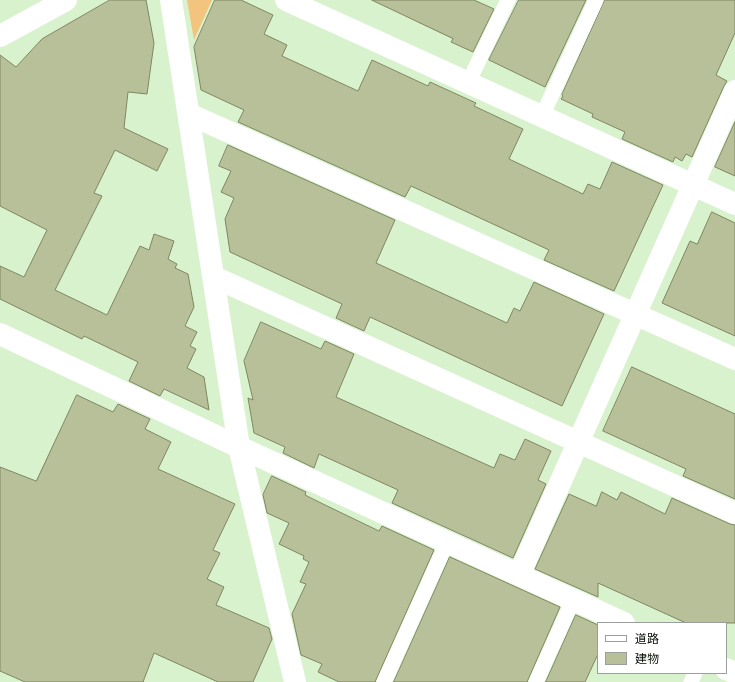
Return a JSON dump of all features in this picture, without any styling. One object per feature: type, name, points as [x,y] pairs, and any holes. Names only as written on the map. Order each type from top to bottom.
[{"type":"street","points":[[0,36],[66,0]]},
{"type":"street","points":[[171,0],[240,447],[295,682]]},
{"type":"street","points":[[286,0],[735,204]]},
{"type":"street","points":[[519,575],[735,91]]},
{"type":"street","points":[[189,114],[735,359]]},
{"type":"street","points":[[214,277],[735,513]]},
{"type":"street","points":[[0,334],[240,447],[622,622]]},
{"type":"lane","points":[[468,83],[508,0]]},
{"type":"lane","points":[[542,116],[596,0]]},
{"type":"lane","points":[[384,682],[447,542]]},
{"type":"lane","points":[[536,682],[573,600]]},
{"type":"shaded area","points":[[187,0],[212,0],[194,40]]},
{"type":"building","points":[[110,0],[146,0],[154,43],[147,94],[128,92],[124,128],[168,149],[157,171],[115,150],[94,193],[102,196],[55,290],[107,315],[140,246],[149,250],[154,234],[174,241],[168,259],[177,264],[175,268],[188,274],[194,307],[185,326],[197,332],[190,346],[196,349],[187,368],[204,377],[209,410],[164,389],[160,396],[129,381],[138,362],[84,336],[82,339],[0,299],[0,266],[24,277],[47,230],[0,206],[0,55],[16,67],[42,39]]},
{"type":"building","points":[[215,0],[241,0],[273,15],[264,34],[287,45],[282,56],[358,91],[372,60],[428,86],[430,82],[476,103],[474,106],[523,129],[509,159],[583,194],[588,184],[600,189],[612,162],[663,185],[614,291],[544,260],[549,250],[411,186],[405,197],[238,122],[244,110],[201,90],[194,47]]},
{"type":"building","points":[[372,0],[474,0],[494,9],[473,52],[451,42],[453,39]]},
{"type":"building","points":[[519,0],[586,0],[545,87],[489,60]]},
{"type":"building","points":[[605,0],[735,0],[735,33],[716,75],[727,81],[692,157],[686,154],[682,161],[675,157],[673,162],[622,139],[625,132],[592,117],[593,114],[561,99]]},
{"type":"building","points":[[735,122],[735,176],[715,167]]},
{"type":"building","points":[[228,145],[395,220],[376,263],[507,323],[514,308],[520,311],[534,282],[604,314],[562,406],[370,317],[364,331],[336,318],[342,304],[230,252],[225,219],[234,198],[221,192],[231,171],[219,166]]},
{"type":"building","points":[[712,212],[735,223],[735,336],[662,303],[690,241],[697,244]]},
{"type":"building","points":[[261,322],[321,349],[325,341],[354,354],[336,397],[494,468],[500,454],[515,460],[525,439],[551,451],[538,480],[546,484],[513,558],[392,503],[398,490],[319,454],[314,468],[283,453],[285,447],[254,433],[248,398],[253,400],[244,361]]},
{"type":"building","points":[[632,367],[735,414],[735,499],[683,476],[686,469],[603,431]]},
{"type":"building","points":[[77,395],[113,412],[118,404],[150,419],[145,429],[171,442],[158,469],[235,504],[213,550],[220,553],[207,579],[224,587],[216,605],[269,628],[272,639],[253,682],[218,682],[154,653],[143,682],[25,682],[0,671],[0,467],[36,481]]},
{"type":"building","points":[[272,476],[306,492],[305,495],[379,531],[382,526],[434,550],[375,682],[339,682],[318,672],[322,664],[301,655],[292,614],[306,584],[300,582],[309,562],[303,559],[304,556],[279,544],[289,523],[267,513],[263,495]]},
{"type":"building","points":[[602,492],[617,500],[621,492],[665,514],[672,498],[735,525],[735,623],[684,622],[598,583],[598,597],[535,569],[569,494],[596,506]]},
{"type":"building","points":[[450,557],[560,607],[527,682],[394,682]]},
{"type":"building","points":[[576,615],[597,625],[597,656],[585,682],[546,682]]}]
